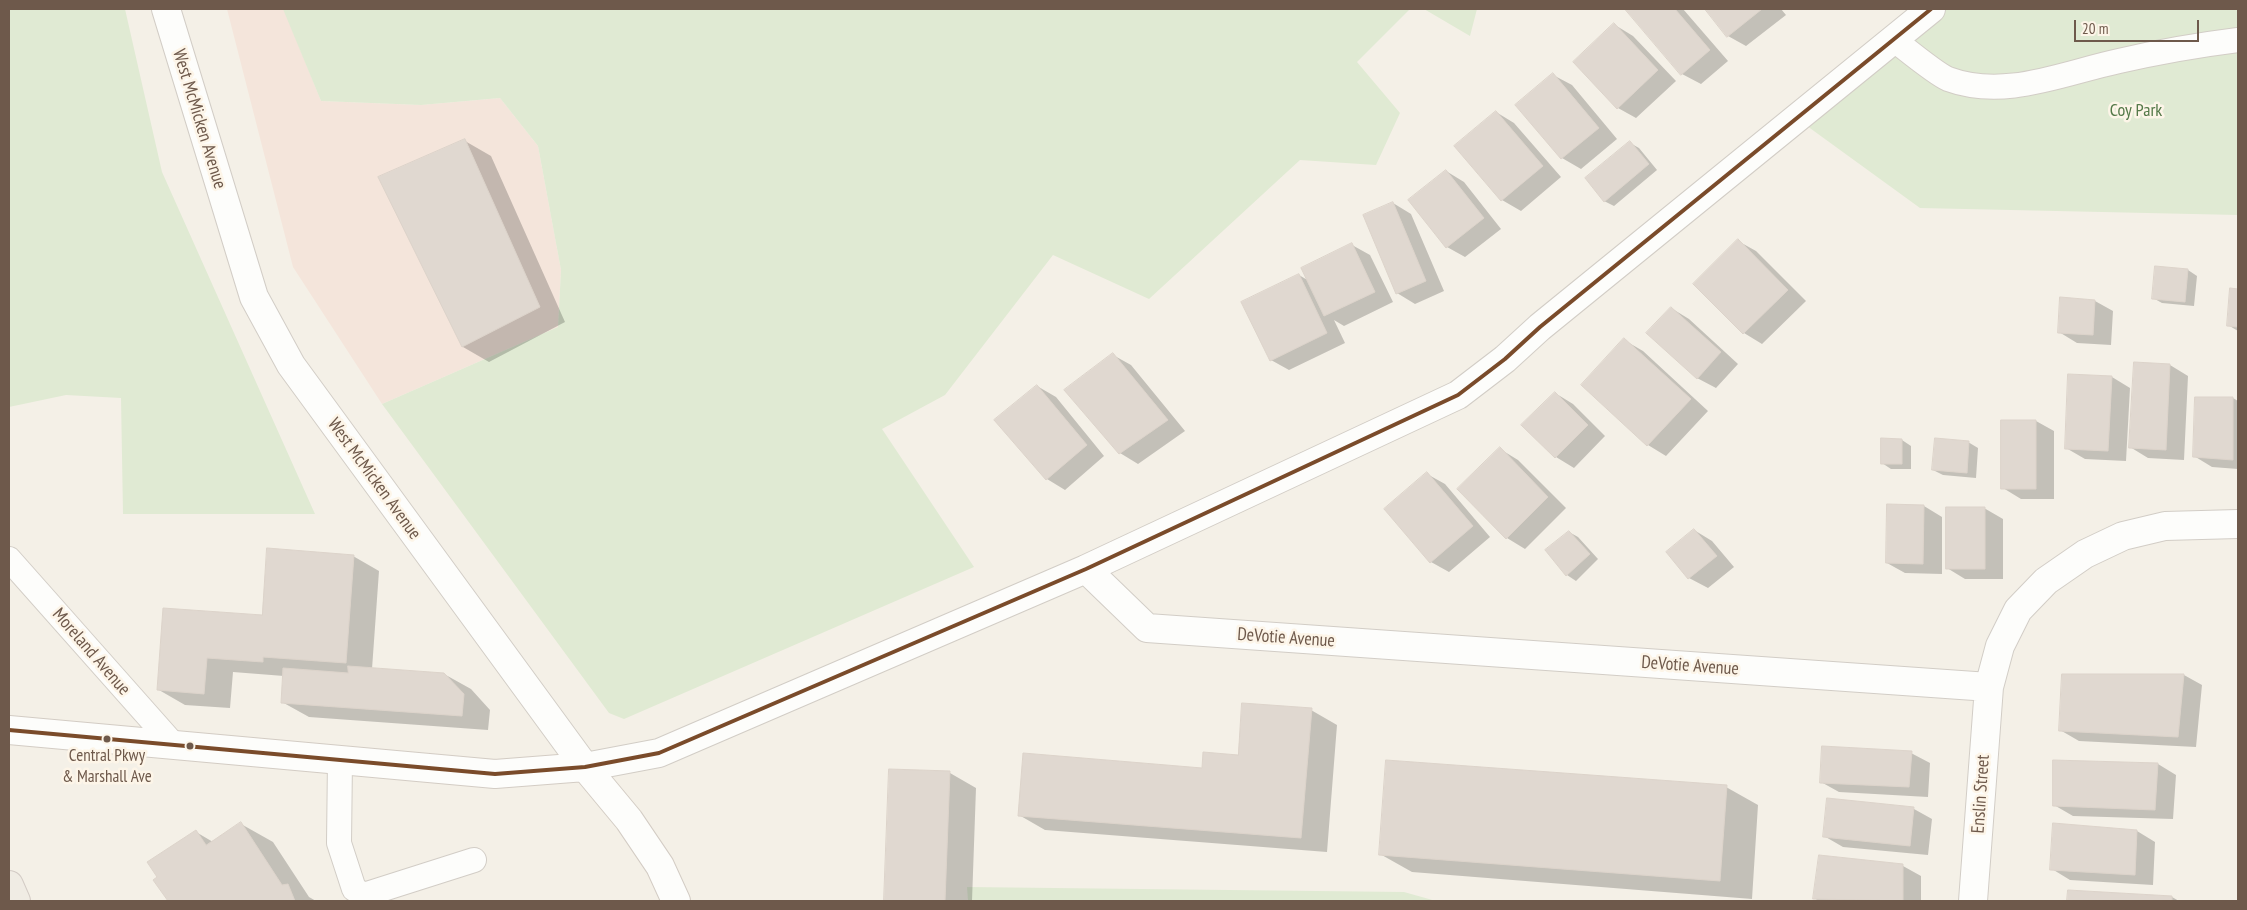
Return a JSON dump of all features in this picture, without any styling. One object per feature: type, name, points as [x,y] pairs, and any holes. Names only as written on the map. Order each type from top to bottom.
[{"type":"main road","points":[[9,884],[16,901]]},
{"type":"street","name":"West McMicken Avenue","points":[[166,9],[254,298],[292,366],[585,767],[629,820],[660,866],[676,901]]},
{"type":"street","points":[[9,730],[495,774],[585,767],[660,753],[1086,570],[1458,395],[1505,359],[1540,327],[1931,9]]},
{"type":"street","points":[[1989,688],[2000,646],[2018,610],[2046,581],[2084,554],[2123,536],[2165,526],[2238,524]]},
{"type":"street","name":"DeVotie Avenue","points":[[1086,570],[1147,628],[1989,688]]},
{"type":"street","name":"Enslin Street","points":[[1973,901],[1989,688]]},
{"type":"lane","points":[[1893,39],[1947,79],[1985,87],[2029,84],[2118,61],[2188,46],[2238,40]]},
{"type":"lane","name":"Moreland Avenue","points":[[9,559],[173,744]]},
{"type":"lane","points":[[340,760],[339,843],[354,889],[364,895],[474,860]]},
{"type":"shaded area","points":[[227,9],[284,9],[321,101],[421,105],[500,98],[538,146],[561,270],[558,327],[382,404],[293,267]]},
{"type":"green space","points":[[9,9],[125,9],[162,172],[315,514],[123,514],[121,398],[66,395],[9,407]]},
{"type":"green space","points":[[283,9],[1410,9],[1357,62],[1400,113],[1376,165],[1300,160],[1149,299],[1053,255],[945,395],[882,429],[974,567],[624,719],[609,713],[382,404],[558,327],[561,270],[538,146],[500,98],[421,105],[321,101]]},
{"type":"green space","points":[[1424,9],[1477,9],[1470,36]]},
{"type":"green space","name":"Coy Park","points":[[1931,9],[2238,9],[2238,215],[1920,208],[1796,118]]},
{"type":"green space","points":[[967,887],[1404,892],[1436,901],[968,901]]},
{"type":"building","points":[[1625,9],[1675,9],[1710,50],[1681,75]]},
{"type":"building","points":[[1705,9],[1762,9],[1727,37]]},
{"type":"building","points":[[1614,23],[1658,70],[1617,109],[1573,62]]},
{"type":"building","points":[[1553,73],[1599,128],[1561,159],[1515,105]]},
{"type":"building","points":[[1496,111],[1543,166],[1501,201],[1454,146]]},
{"type":"building","points":[[465,139],[540,307],[462,347],[378,177]]},
{"type":"building","points":[[1630,141],[1649,164],[1604,202],[1585,178]]},
{"type":"building","points":[[1446,170],[1484,218],[1446,248],[1408,200]]},
{"type":"building","points":[[1393,202],[1426,281],[1396,294],[1363,215]]},
{"type":"building","points":[[1738,239],[1788,290],[1743,334],[1693,284]]},
{"type":"building","points":[[1352,243],[1375,292],[1324,316],[1301,268]]},
{"type":"building","points":[[2155,266],[2188,269],[2185,302],[2152,299]]},
{"type":"building","points":[[1299,274],[1327,333],[1270,361],[1241,302]]},
{"type":"building","points":[[2230,288],[2238,289],[2238,327],[2227,326]]},
{"type":"building","points":[[2060,297],[2095,300],[2093,335],[2058,333]]},
{"type":"building","points":[[1671,307],[1721,352],[1697,379],[1646,333]]},
{"type":"building","points":[[1624,338],[1691,399],[1647,446],[1581,385]]},
{"type":"building","points":[[1113,353],[1168,420],[1119,454],[1064,390]]},
{"type":"building","points":[[2134,362],[2170,364],[2166,450],[2129,448]]},
{"type":"building","points":[[2068,374],[2112,376],[2108,451],[2065,449]]},
{"type":"building","points":[[1037,385],[1087,445],[1046,480],[994,420]]},
{"type":"building","points":[[1555,392],[1588,425],[1555,458],[1521,425]]},
{"type":"building","points":[[2195,397],[2233,397],[2233,460],[2193,457]]},
{"type":"building","points":[[2001,420],[2036,420],[2036,489],[2001,489]]},
{"type":"building","points":[[1881,438],[1902,439],[1902,464],[1881,464]]},
{"type":"building","points":[[1935,438],[1969,441],[1967,473],[1932,470]]},
{"type":"building","points":[[1500,447],[1548,497],[1506,539],[1457,489]]},
{"type":"building","points":[[1427,472],[1473,526],[1430,563],[1384,509]]},
{"type":"building","points":[[1887,504],[1924,505],[1923,564],[1886,563]]},
{"type":"building","points":[[1946,507],[1985,507],[1985,569],[1946,569]]},
{"type":"building","points":[[1694,529],[1717,556],[1688,579],[1666,552]]},
{"type":"building","points":[[1569,531],[1590,554],[1566,576],[1545,550]]},
{"type":"building","points":[[267,548],[354,555],[346,663],[263,657],[263,662],[207,658],[204,694],[157,690],[163,608],[262,615]]},
{"type":"building","points":[[348,666],[444,673],[464,694],[462,716],[281,703],[283,668],[348,673]]},
{"type":"building","points":[[2062,674],[2184,674],[2178,737],[2059,731]]},
{"type":"building","points":[[1242,703],[1312,708],[1301,838],[1018,816],[1023,753],[1202,768],[1203,752],[1238,755]]},
{"type":"building","points":[[1822,746],[1912,751],[1909,787],[1820,783]]},
{"type":"building","points":[[1386,760],[1727,785],[1720,881],[1379,855]]},
{"type":"building","points":[[2053,760],[2158,763],[2155,810],[2053,806]]},
{"type":"building","points":[[889,769],[950,771],[945,901],[884,901]]},
{"type":"building","points":[[1827,798],[1914,807],[1910,846],[1823,837]]},
{"type":"building","points":[[241,822],[282,885],[288,884],[295,901],[168,901],[153,880],[157,877],[147,862],[196,830],[206,845]]},
{"type":"building","points":[[2053,823],[2137,830],[2135,875],[2050,870]]},
{"type":"building","points":[[1819,855],[1903,864],[1903,901],[1813,899]]},
{"type":"building","points":[[2068,890],[2172,896],[2172,901],[2067,901]]},
{"type":"transit line","points":[[9,730],[495,774],[585,767],[659,753],[1086,569],[1458,395],[1505,359],[1540,327],[1931,9]]},
{"type":"place","name":"Central Pkwy & Marshall Ave","points":[[107,739]]}]
